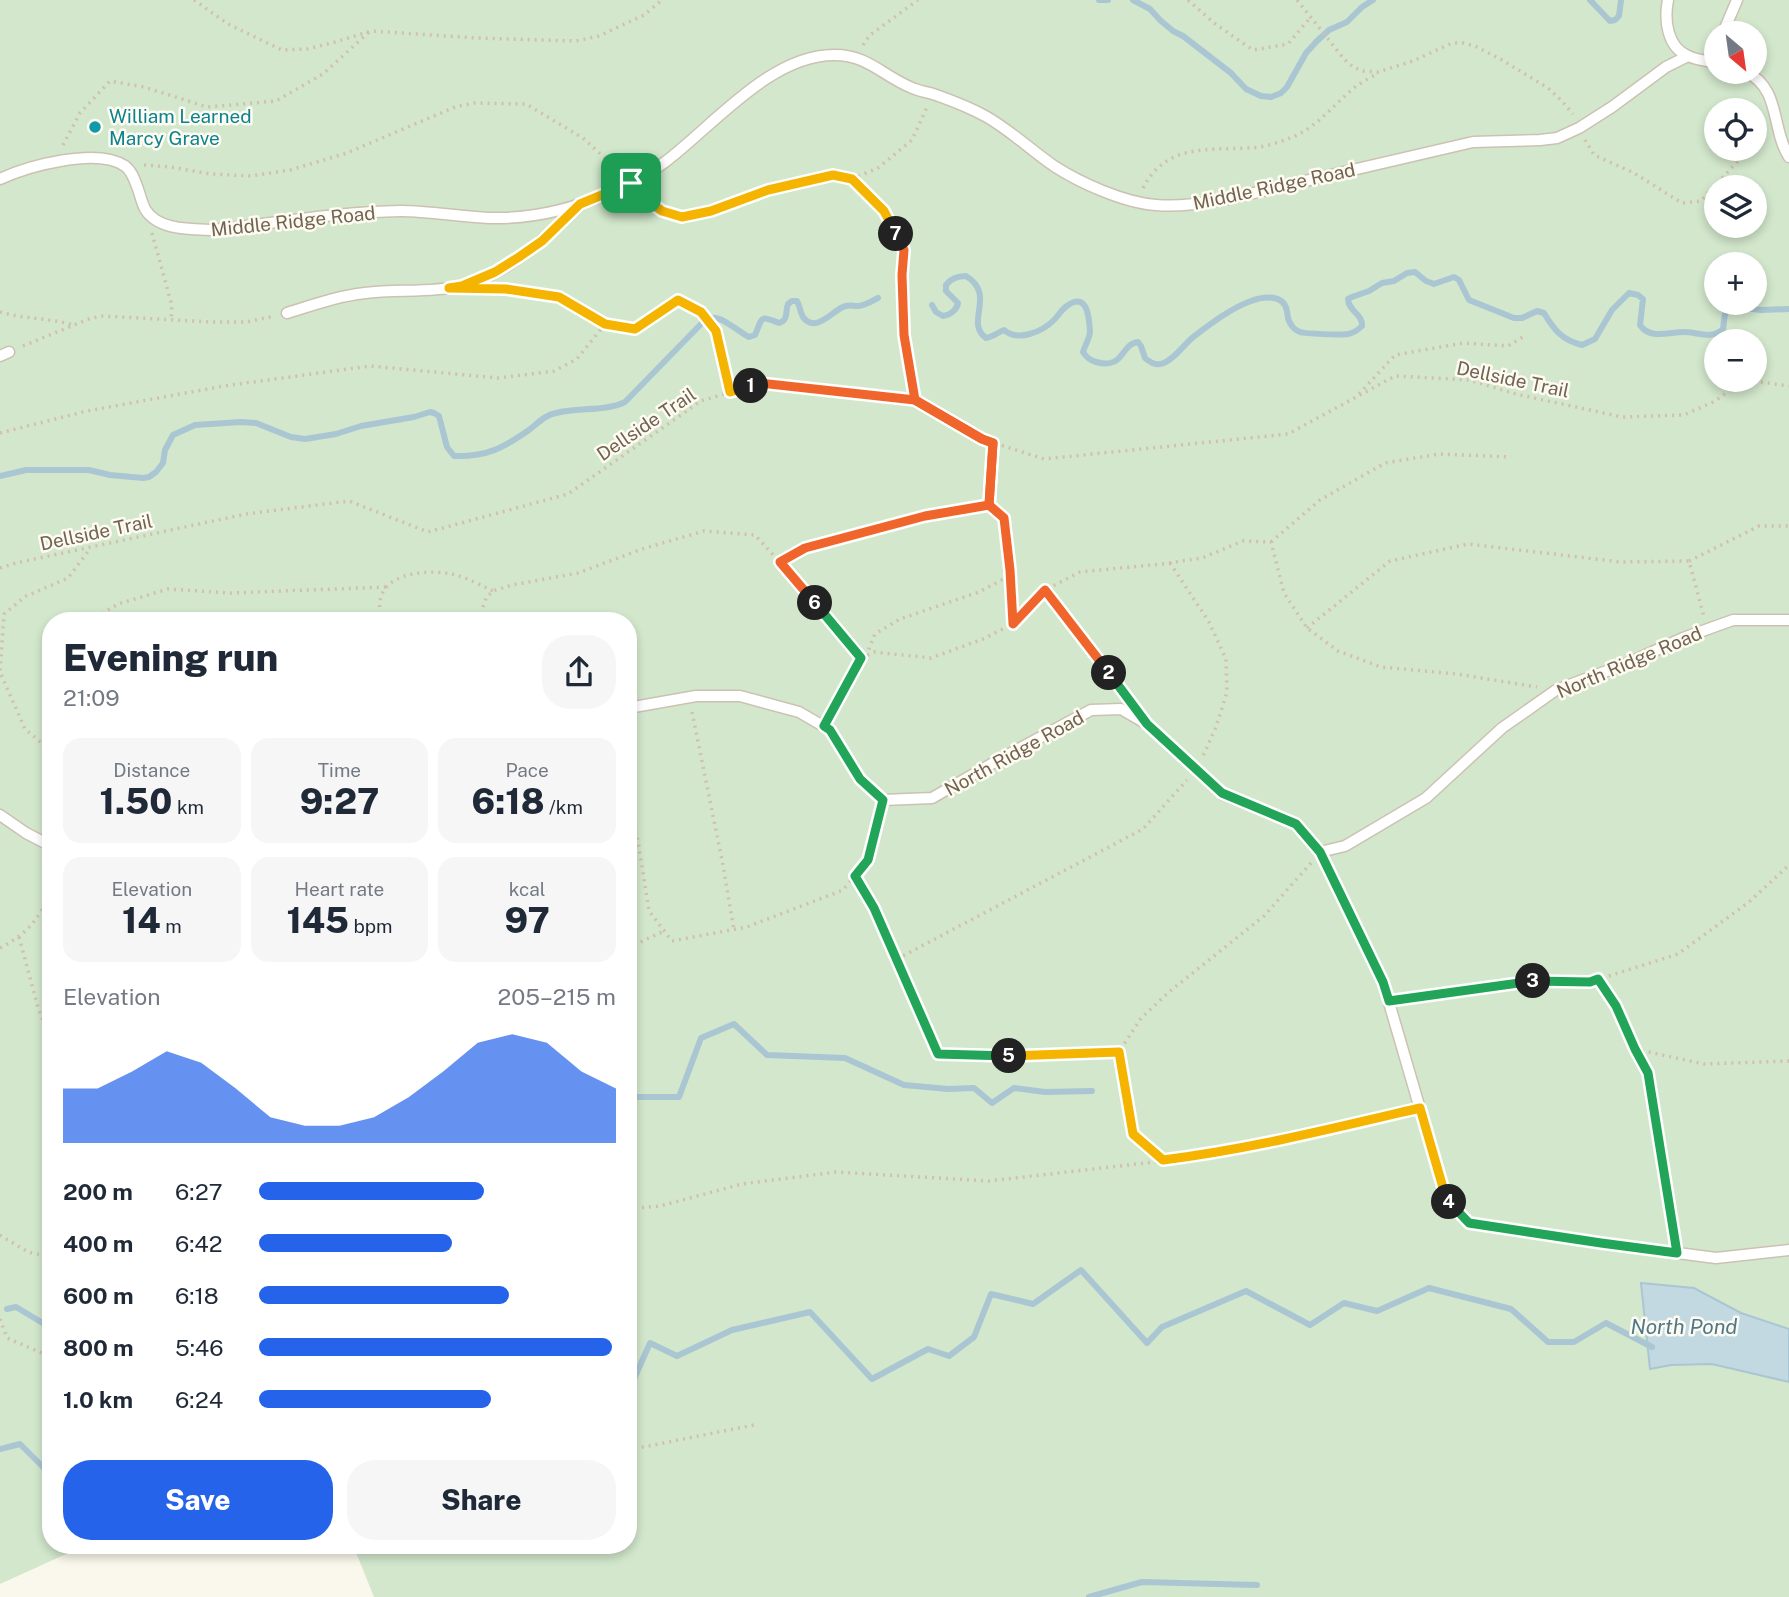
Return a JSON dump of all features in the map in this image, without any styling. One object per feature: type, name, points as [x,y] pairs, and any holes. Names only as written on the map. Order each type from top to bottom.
[{"type":"lane","points":[[1668,0],[1668,31],[1676,47],[1688,56],[1704,60]]},
{"type":"lane","points":[[1728,21],[1737,0]]},
{"type":"lane","name":"Middle Ridge Road","points":[[145,207],[150,215],[167,225],[197,230],[341,214],[404,211],[490,218],[529,217],[580,204],[631,183],[663,163],[745,93],[775,74],[820,55],[855,57],[912,88],[934,94],[987,117],[1052,165],[1097,189],[1158,205],[1210,202],[1473,142],[1557,138],[1581,127],[1666,68],[1688,56]]},
{"type":"lane","points":[[1762,84],[1774,104],[1780,137],[1789,157]]},
{"type":"lane","points":[[0,179],[33,166],[57,161],[107,160],[127,168],[145,207]]},
{"type":"lane","name":"Middle Ridge Road","points":[[287,313],[347,296],[449,288],[473,282],[527,252],[580,204]]},
{"type":"lane","name":"North Ridge Road","points":[[883,800],[932,798],[1091,710],[1121,709],[1147,724],[1222,793],[1296,824],[1320,852],[1345,846],[1426,798],[1502,728],[1556,690],[1733,620],[1789,620]]},
{"type":"lane","points":[[637,706],[689,697],[740,696],[799,712],[830,730],[860,779],[883,800]]},
{"type":"lane","points":[[0,815],[42,841]]},
{"type":"lane","points":[[1320,852],[1383,982],[1446,1198],[1469,1223],[1716,1258],[1789,1250]]},
{"type":"path","points":[[194,0],[228,24],[282,50],[307,49],[371,31],[576,41],[598,36],[644,15],[662,0]]},
{"type":"path","points":[[855,57],[870,35],[918,0]]},
{"type":"path","points":[[1188,0],[1214,23],[1253,50],[1288,44],[1310,18]]},
{"type":"path","points":[[1297,0],[1343,59],[1363,71],[1378,72]]},
{"type":"path","points":[[57,161],[80,113],[110,81],[144,87],[207,107],[276,101],[323,74],[371,31]]},
{"type":"path","points":[[1136,201],[1154,171],[1168,159],[1199,149],[1251,148],[1292,138],[1321,119],[1358,85],[1378,72],[1413,61],[1452,43],[1475,46],[1548,88],[1562,101],[1581,127],[1594,155],[1634,173],[1682,203],[1701,201],[1738,161]]},
{"type":"path","points":[[852,179],[878,168],[912,140],[934,94]]},
{"type":"path","points":[[121,164],[251,176],[290,170],[346,153],[455,107],[475,103],[526,104],[583,138],[647,200],[662,211],[682,217],[711,211],[768,190],[833,175],[852,179],[884,211],[904,250],[904,335],[915,400]]},
{"type":"path","points":[[145,207],[172,306],[171,320]]},
{"type":"path","points":[[484,289],[506,289],[559,297],[605,324],[635,329],[678,300],[701,312],[716,331],[730,392]]},
{"type":"path","points":[[0,312],[15,317],[55,320],[74,325]]},
{"type":"path","points":[[4,354],[91,318],[103,316],[246,322],[287,313]]},
{"type":"path","points":[[0,433],[87,411],[224,386],[370,366],[498,378],[554,371],[577,359],[605,324]]},
{"type":"path","points":[[1356,398],[1395,355],[1463,343],[1508,346],[1526,335]]},
{"type":"path","name":"Dellside Trail","points":[[0,568],[246,514],[349,501],[428,532],[568,494],[701,401],[760,383],[915,400],[982,439],[1044,459],[1288,434],[1395,376],[1469,380],[1516,394],[1622,417],[1684,415],[1728,392]]},
{"type":"path","name":"Dellside Trail","points":[[1767,383],[1789,386]]},
{"type":"path","points":[[989,505],[993,443]]},
{"type":"path","points":[[824,726],[861,658],[874,652],[931,658],[983,639],[1013,624],[1045,590],[1080,572],[1202,558],[1243,541],[1271,542],[1320,500],[1385,463],[1439,453],[1511,457]]},
{"type":"path","points":[[780,562],[805,548],[845,537],[925,516],[989,505]]},
{"type":"path","points":[[989,505],[1004,518],[1011,575],[1013,624]]},
{"type":"path","points":[[1307,628],[1390,561],[1468,544],[1621,562],[1689,561],[1759,526],[1789,526]]},
{"type":"path","points":[[483,612],[486,598],[493,591],[512,585],[578,573],[642,549],[704,531],[755,535],[861,658]]},
{"type":"path","points":[[1271,542],[1284,593],[1307,628],[1338,650],[1381,667],[1457,674],[1556,690]]},
{"type":"path","points":[[42,743],[25,729],[0,673],[4,614],[26,596],[68,578],[91,547]]},
{"type":"path","points":[[1689,561],[1708,629]]},
{"type":"path","points":[[897,959],[1143,829],[1196,770],[1216,727],[1227,692],[1226,659],[1209,622],[1170,563]]},
{"type":"path","points":[[380,612],[382,594],[401,577],[430,572],[453,574],[493,591]]},
{"type":"path","points":[[866,656],[875,634],[900,619],[979,592],[1011,575]]},
{"type":"path","points":[[105,612],[118,604],[168,589],[230,593],[387,587]]},
{"type":"path","points":[[1045,590],[1132,703]]},
{"type":"path","points":[[689,697],[734,930]]},
{"type":"path","points":[[637,837],[649,911],[671,941],[747,927],[843,890],[868,860],[883,800]]},
{"type":"path","points":[[1163,1160],[1133,1134],[1119,1052],[1141,1018],[1169,992],[1264,916],[1320,852]]},
{"type":"path","points":[[1389,1001],[1532,981],[1590,982],[1678,954],[1749,902],[1789,865]]},
{"type":"path","points":[[855,876],[874,908],[938,1054],[995,1056],[1119,1052]]},
{"type":"path","points":[[0,947],[19,937],[42,908]]},
{"type":"path","points":[[637,944],[664,931]]},
{"type":"path","points":[[19,937],[42,1018]]},
{"type":"path","points":[[1598,979],[1616,1006],[1648,1073],[1677,1253]]},
{"type":"path","points":[[1635,1049],[1704,1064],[1789,1060]]},
{"type":"path","points":[[637,1208],[660,1206],[742,1184],[836,1172],[989,1181],[1163,1160],[1224,1152],[1420,1108]]},
{"type":"path","points":[[0,1235],[28,1252],[42,1255]]},
{"type":"path","points":[[0,1320],[7,1338],[42,1353]]},
{"type":"path","points":[[637,1448],[754,1425]]},
{"type":"green space","points":[[0,0],[1789,0],[1789,1597],[374,1597],[357,1554],[637,1554],[637,612],[42,612],[42,1554],[66,1554],[0,1584]]},
{"type":"water","name":"North Pond","points":[[1641,1283],[1694,1288],[1741,1313],[1789,1329],[1789,1382],[1712,1364],[1671,1365],[1650,1369]]},
{"type":"waterway","points":[[1099,0],[1108,0]]},
{"type":"waterway","points":[[1133,0],[1150,9],[1173,31],[1231,73],[1246,89],[1271,97],[1287,87],[1306,53],[1317,41],[1329,30],[1347,22],[1373,0]]},
{"type":"waterway","points":[[1590,0],[1610,21],[1619,16],[1621,0]]},
{"type":"waterway","points":[[932,305],[936,312],[943,316],[953,312],[958,303],[946,291],[946,285],[954,278],[966,276],[975,283],[979,291],[978,324],[980,332],[986,338],[1004,330],[1016,335],[1037,332],[1054,320],[1068,305],[1079,302],[1085,307],[1090,334],[1083,352],[1088,358],[1105,364],[1117,360],[1128,347],[1138,342],[1145,358],[1152,363],[1164,363],[1220,317],[1243,304],[1262,298],[1273,298],[1282,302],[1289,322],[1300,332],[1352,333],[1362,326],[1362,322],[1350,307],[1348,299],[1382,283],[1415,272],[1434,284],[1454,277],[1459,280],[1469,300],[1514,318],[1522,318],[1537,311],[1544,313],[1559,334],[1582,345],[1595,339],[1612,310],[1629,293],[1643,299],[1640,325],[1654,334],[1714,334],[1723,329],[1725,314],[1729,309],[1736,307],[1789,309]]},
{"type":"waterway","points":[[0,476],[26,470],[89,470],[143,478],[156,472],[163,463],[165,450],[173,435],[195,425],[256,423],[291,437],[305,439],[430,412],[439,416],[447,447],[454,456],[476,455],[503,446],[552,414],[609,407],[625,402],[702,323],[710,319],[721,320],[749,337],[755,335],[762,319],[782,322],[788,304],[792,301],[797,301],[807,321],[817,323],[843,307],[863,305],[878,298]]},
{"type":"waterway","points":[[637,1097],[679,1097],[701,1038],[734,1024],[767,1055],[845,1058],[904,1085],[948,1089],[974,1088],[992,1103],[1014,1088],[1045,1092],[1092,1091]]},
{"type":"waterway","points":[[637,1372],[650,1343],[677,1356],[732,1330],[810,1312],[872,1379],[928,1349],[949,1356],[974,1337],[991,1294],[1033,1304],[1081,1270],[1147,1343],[1162,1327],[1246,1291],[1310,1325],[1344,1303],[1377,1311],[1429,1288],[1511,1309],[1548,1342],[1574,1342],[1606,1323],[1652,1347]]},
{"type":"waterway","points":[[7,1309],[16,1307],[42,1323]]},
{"type":"waterway","points":[[0,1449],[20,1444],[42,1466]]},
{"type":"waterway","points":[[1089,1597],[1142,1582],[1257,1585]]},
{"type":"place","name":"William Learned Marcy Grave","points":[[95,127]]},
{"type":"route","points":[[631,183],[580,204],[542,241],[495,272],[462,286],[449,288],[506,289],[559,297],[605,324],[635,329],[678,300],[701,312],[716,331],[730,392],[760,383],[915,400],[993,443],[989,505],[1004,518],[1013,624],[1045,590],[1147,724],[1222,793],[1296,824],[1320,852],[1383,982],[1389,1001],[1532,981],[1590,982],[1598,979],[1616,1006],[1648,1073],[1677,1253],[1469,1223],[1446,1198],[1420,1108],[1301,1136],[1212,1154],[1163,1160],[1133,1134],[1119,1052],[995,1056],[938,1054],[874,908],[855,876],[868,860],[883,800],[860,779],[830,730],[824,726],[861,658],[780,562],[805,548],[925,516],[989,505],[993,443],[982,439],[915,400],[904,335],[904,250],[884,211],[852,179],[833,175],[768,190],[711,211],[682,217],[662,211],[631,183]]}]
